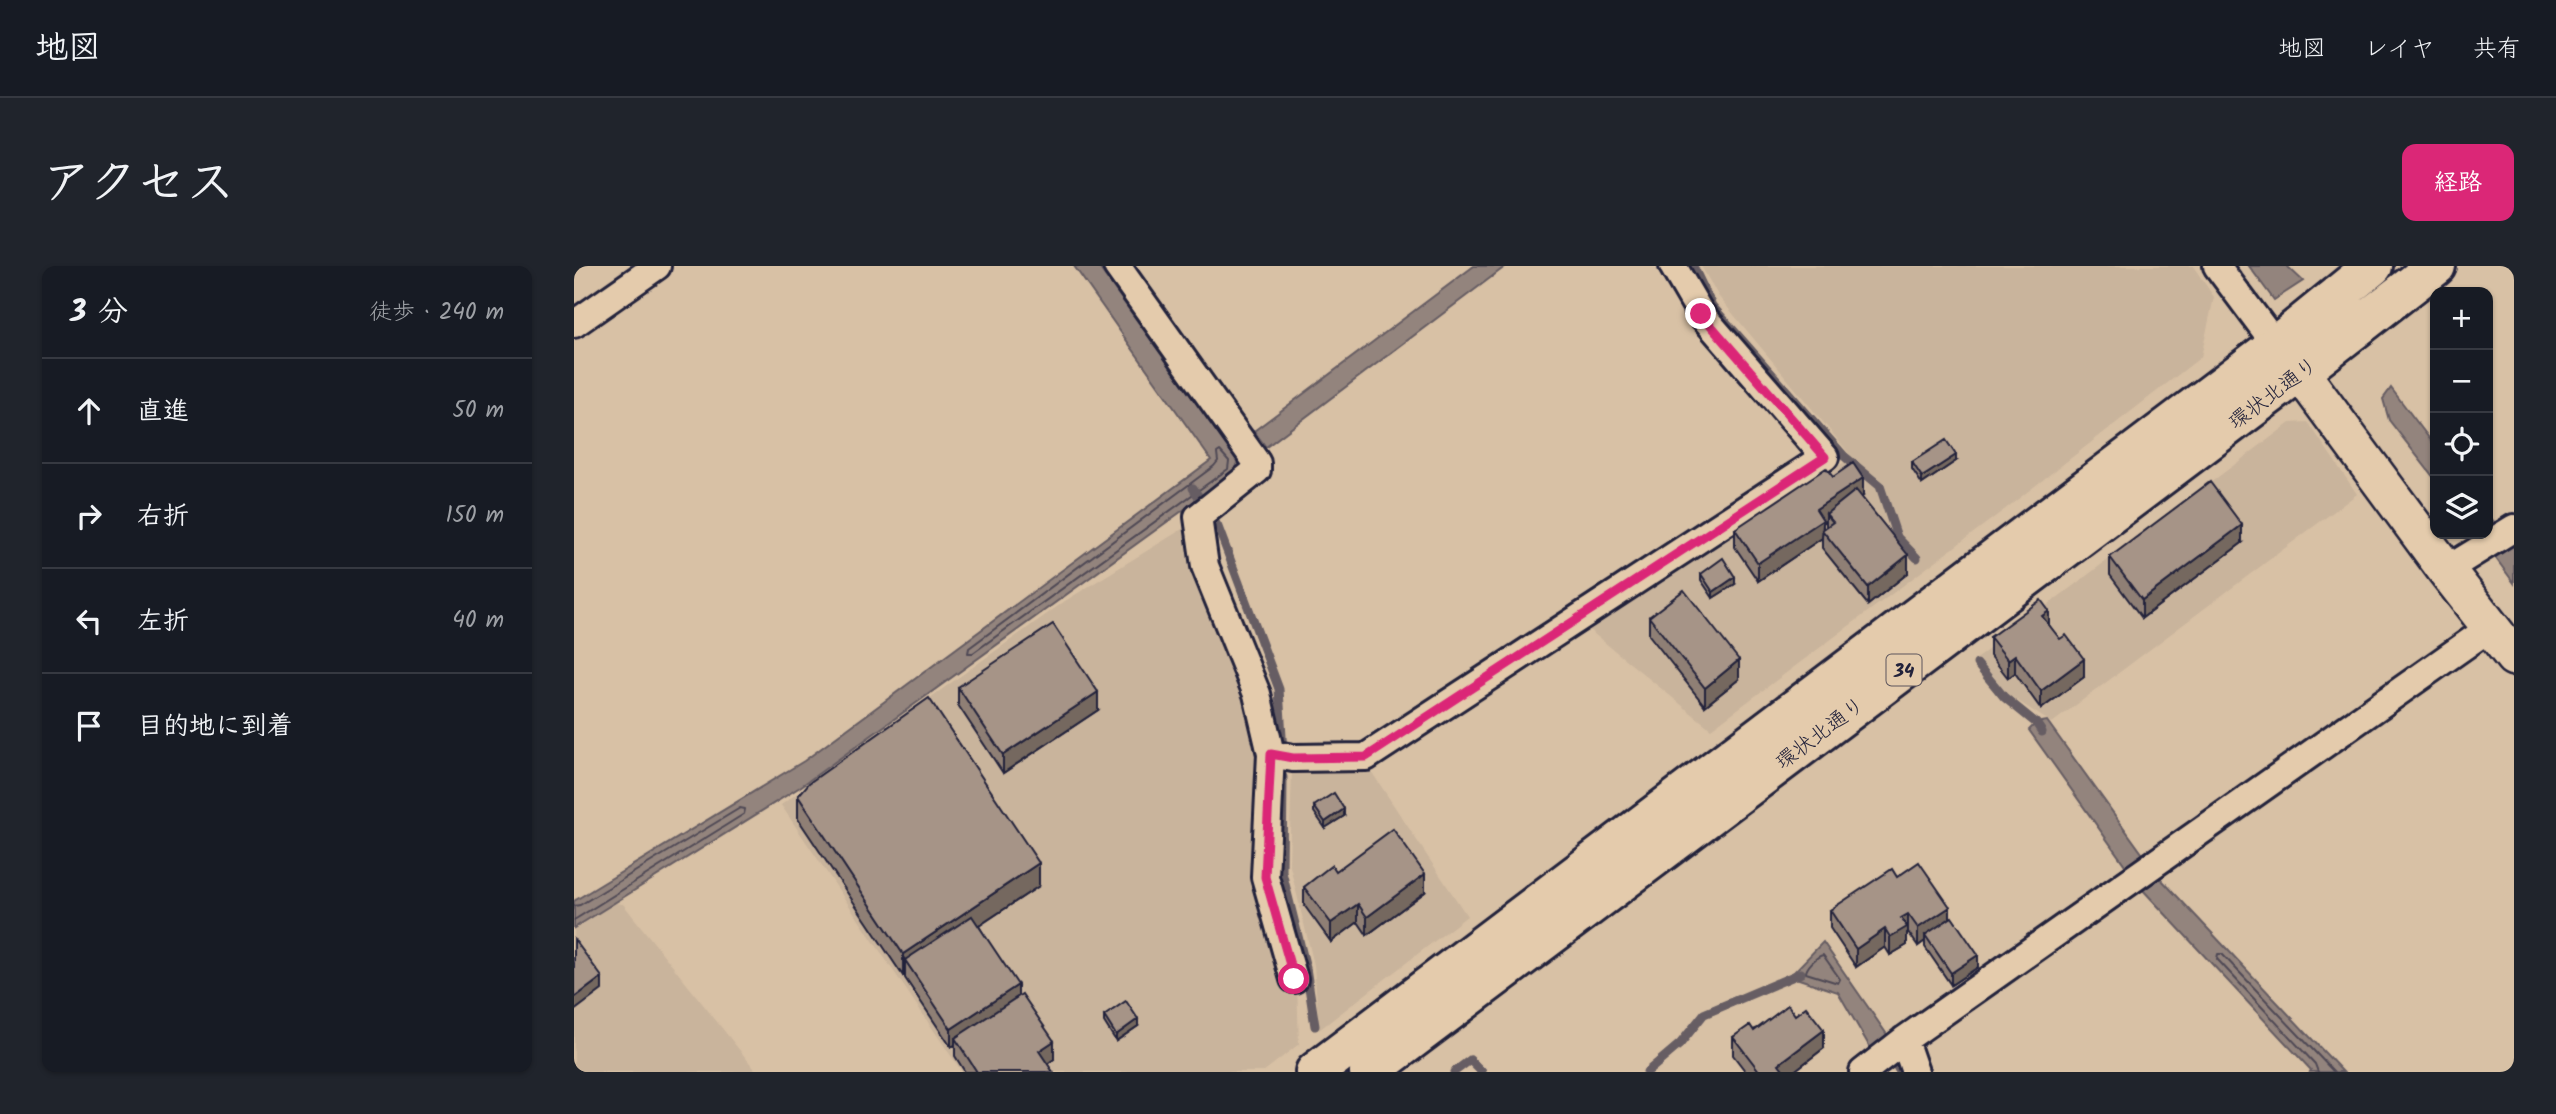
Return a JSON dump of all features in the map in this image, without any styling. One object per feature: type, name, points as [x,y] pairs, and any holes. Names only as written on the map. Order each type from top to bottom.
[{"type":"highway","name":"環状北通り","points":[[1369,1072],[2288,358],[2373,266]]},
{"type":"highway","name":"環状北通り","points":[[1315,1072],[2288,358],[2436,266]]},
{"type":"street","points":[[574,324],[657,266]]},
{"type":"street","points":[[1117,266],[1257,463],[1257,470],[1207,510],[1205,566],[1282,756],[1265,877],[1294,979]]},
{"type":"street","points":[[1282,756],[1366,757],[1825,457],[1701,314],[1673,266]]},
{"type":"street","points":[[2217,266],[2514,657]]},
{"type":"street","points":[[2446,570],[2512,530]]},
{"type":"street","points":[[1871,1066],[2491,626]]},
{"type":"street","points":[[1905,1040],[1915,1072]]},
{"type":"shaded area","points":[[1701,266],[2193,266],[2214,297],[2201,357],[2004,510],[1711,729],[1588,629],[1852,457],[1719,297]]},
{"type":"shaded area","points":[[2308,422],[2357,494],[2052,723],[2007,694],[1977,658],[2290,423]]},
{"type":"shaded area","points":[[1189,525],[1250,692],[1265,757],[1259,880],[1297,983],[1299,1044],[1263,1072],[962,1072],[781,805],[1065,601]]},
{"type":"shaded area","points":[[1369,768],[1467,916],[1319,1030],[1314,965],[1289,862],[1292,771]]},
{"type":"shaded area","points":[[574,898],[623,904],[757,1072],[574,1072]]},
{"type":"water","points":[[1074,266],[1098,266],[1237,460],[1236,472],[800,787],[574,928],[574,901],[804,761],[1211,460]]},
{"type":"water","points":[[1474,266],[1506,266],[1266,447],[1254,431]]},
{"type":"water","points":[[2249,266],[2287,266],[2303,281],[2274,300]]},
{"type":"water","points":[[2391,388],[2430,439],[2430,473],[2389,420],[2383,399]]},
{"type":"water","points":[[2493,521],[2514,548],[2514,583],[2482,539],[2493,539]]},
{"type":"water","points":[[2047,721],[2160,878],[2343,1072],[2310,1072],[2142,889],[2029,730],[2036,723]]},
{"type":"water","points":[[1823,942],[1888,1036],[1871,1049],[1838,992],[1790,976]]},
{"type":"building","points":[[1946,440],[1956,455],[1922,477],[1912,462]]},
{"type":"building","points":[[1853,463],[1863,478],[1816,509],[1823,520],[1758,563],[1735,529],[1826,468],[1833,477]]},
{"type":"building","points":[[2210,482],[2242,525],[2142,600],[2110,557]]},
{"type":"building","points":[[1856,490],[1908,555],[1868,587],[1822,530],[1833,522],[1826,514]]},
{"type":"building","points":[[1723,558],[1735,577],[1713,592],[1701,574]]},
{"type":"building","points":[[1684,590],[1739,660],[1705,688],[1649,617]]},
{"type":"building","points":[[2041,600],[2049,611],[2042,616],[2060,639],[2066,635],[2084,659],[2041,691],[2015,655],[2008,660],[1990,637]]},
{"type":"building","points":[[1053,624],[1098,692],[1003,755],[958,687]]},
{"type":"building","points":[[929,698],[1039,863],[903,954],[798,796],[809,783]]},
{"type":"building","points":[[1334,793],[1344,809],[1325,822],[1314,806]]},
{"type":"building","points":[[1393,829],[1425,874],[1367,917],[1358,904],[1331,923],[1304,887],[1332,865],[1336,871]]},
{"type":"building","points":[[1919,862],[1950,907],[1918,928],[1908,914],[1901,918],[1907,927],[1890,937],[1885,929],[1856,949],[1830,910],[1892,869],[1897,877]]},
{"type":"building","points":[[972,916],[1018,985],[951,1029],[905,960]]},
{"type":"building","points":[[1952,917],[1978,955],[1951,973],[1925,935]]},
{"type":"building","points":[[574,939],[602,977],[574,998]]},
{"type":"building","points":[[1022,994],[1054,1041],[1039,1051],[1053,1072],[977,1072],[955,1038]]},
{"type":"building","points":[[1126,1001],[1138,1019],[1116,1035],[1104,1016]]},
{"type":"building","points":[[1788,1005],[1795,1015],[1806,1007],[1824,1030],[1779,1064],[1785,1072],[1760,1072],[1733,1037],[1750,1025],[1754,1031]]},
{"type":"waterway","points":[[1693,266],[1712,306],[1844,456],[1880,486],[1897,537],[1917,558]]},
{"type":"waterway","points":[[1193,488],[1218,527],[1279,689],[1283,753]]},
{"type":"waterway","points":[[1977,664],[2004,697],[2036,723],[2042,732]]},
{"type":"waterway","points":[[1283,777],[1282,872],[1306,968],[1315,1026]]},
{"type":"waterway","points":[[1647,1072],[1680,1044],[1704,1014],[1801,973]]},
{"type":"waterway","points":[[1890,1054],[1900,1072]]},
{"type":"waterway","points":[[1454,1072],[1470,1060],[1482,1072]]},
{"type":"route","points":[[1294,979],[1265,877],[1271,754],[1293,758],[1366,757],[1825,457],[1701,314]]}]
